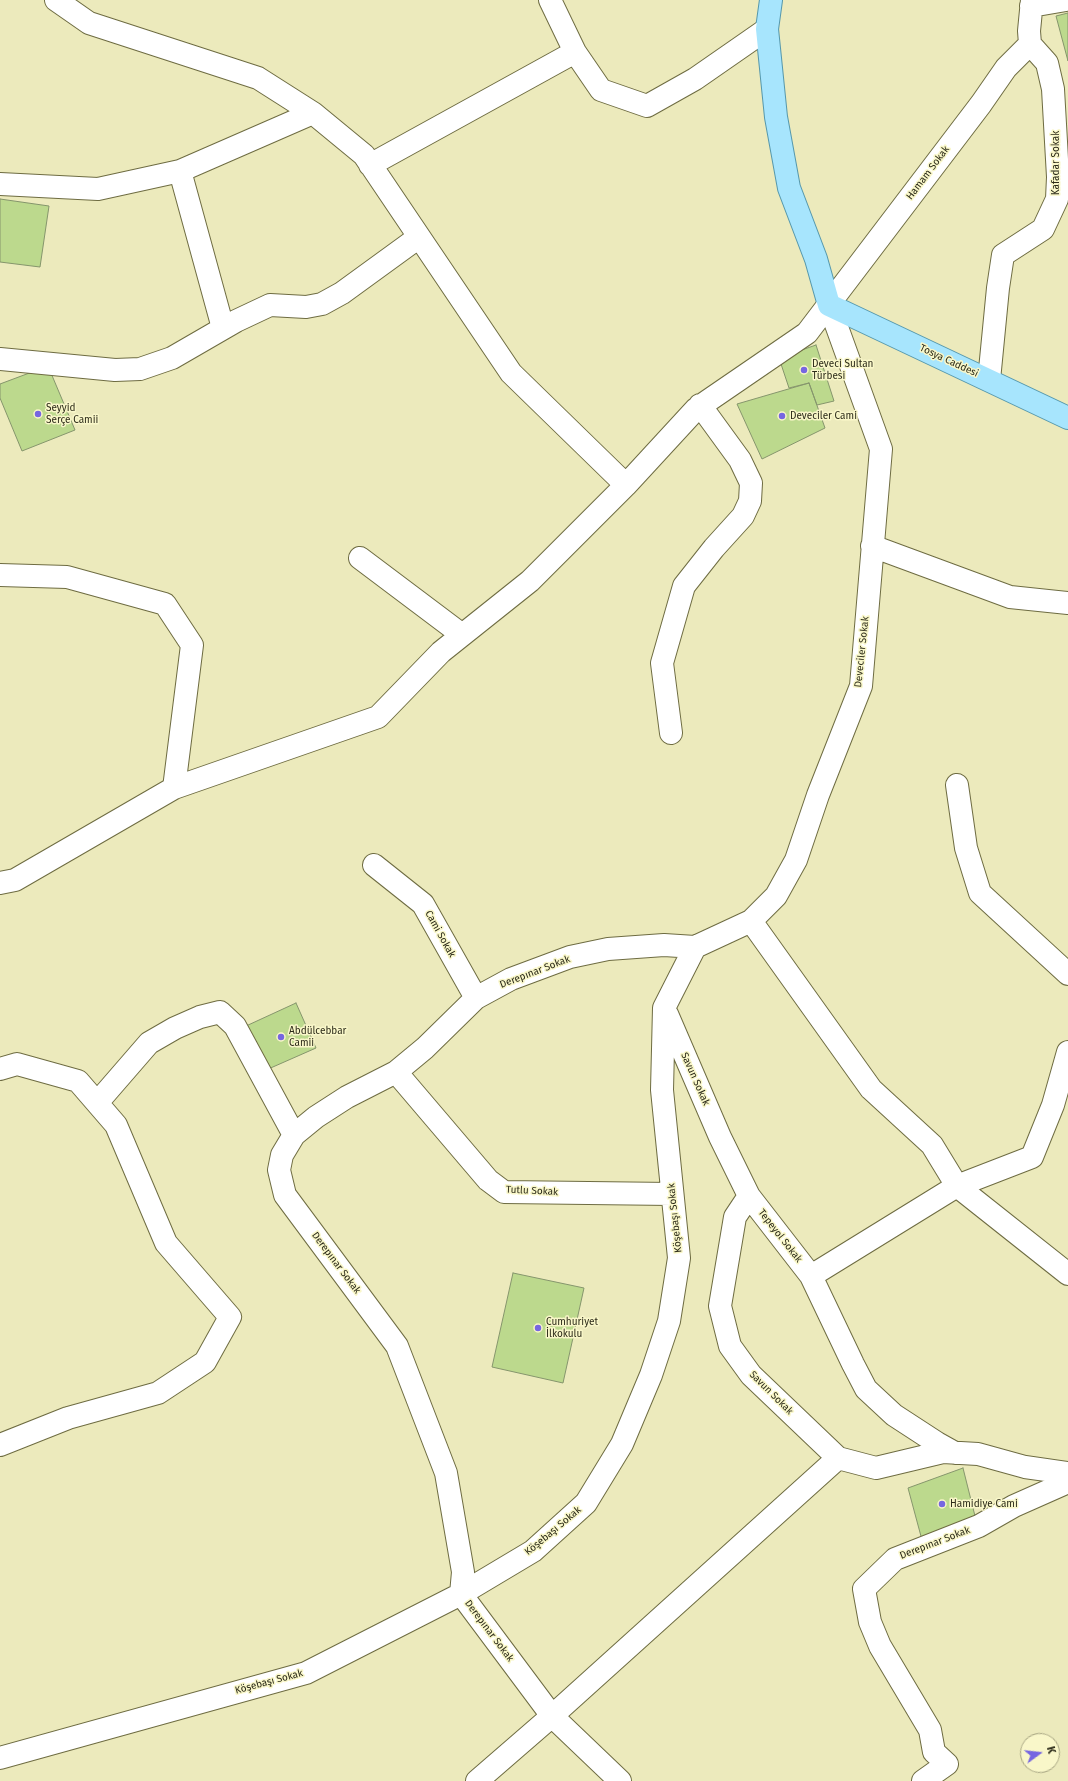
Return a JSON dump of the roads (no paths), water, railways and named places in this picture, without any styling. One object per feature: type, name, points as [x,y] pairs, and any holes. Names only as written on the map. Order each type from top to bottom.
[{"type":"main road","points":[[771,0],[767,29],[776,117],[789,188],[816,258],[829,305]]},
{"type":"main road","name":"Tosya Caddesi","points":[[829,305],[1068,418]]},
{"type":"street","points":[[56,0],[89,23],[258,78],[313,113],[364,155],[511,373],[626,485]]},
{"type":"street","points":[[550,0],[575,52],[601,90],[647,106],[695,78],[767,29]]},
{"type":"street","points":[[1030,44],[1032,3],[1066,0]]},
{"type":"street","name":"Hamam Sokak","points":[[0,883],[14,880],[174,788],[378,717],[441,652],[461,634],[530,581],[626,485],[700,405],[807,333],[1006,68],[1030,44]]},
{"type":"street","name":"Kafadar Sokak","points":[[989,380],[998,288],[1004,255],[1043,229],[1057,199],[1058,178],[1056,119],[1053,105],[1053,89],[1046,63],[1030,44]]},
{"type":"street","points":[[370,165],[575,52]]},
{"type":"street","points":[[0,184],[98,189],[180,171],[313,113]]},
{"type":"street","points":[[180,171],[224,328]]},
{"type":"street","points":[[0,359],[115,370],[140,369],[172,358],[224,328],[270,305],[306,307],[322,304],[342,293],[419,237]]},
{"type":"street","name":"Deveciler Sokak","points":[[695,947],[751,920],[776,896],[796,860],[818,795],[861,686],[872,546],[882,449],[829,305]]},
{"type":"street","points":[[671,733],[662,663],[684,586],[714,548],[743,516],[750,501],[751,483],[740,460],[700,405]]},
{"type":"street","points":[[872,546],[1010,597],[1068,603]]},
{"type":"street","points":[[360,558],[461,634]]},
{"type":"street","points":[[0,575],[66,577],[165,604],[192,646],[174,788]]},
{"type":"street","points":[[957,785],[966,848],[980,893],[1068,974]]},
{"type":"street","name":"Cami Sokak","points":[[374,864],[423,904],[476,998]]},
{"type":"street","points":[[751,920],[872,1089],[932,1145],[957,1186],[1068,1274]]},
{"type":"street","name":"Derepınar Sokak","points":[[620,1781],[552,1716],[461,1594],[463,1572],[446,1473],[397,1346],[285,1195],[279,1170],[282,1155],[294,1135],[316,1117],[340,1101],[396,1072],[424,1048],[476,998],[511,979],[570,958],[608,949],[664,945],[695,947]]},
{"type":"street","name":"Köşebaşı Sokak","points":[[0,1758],[306,1673],[461,1594],[533,1550],[586,1503],[622,1444],[651,1375],[669,1321],[679,1258],[662,1090],[664,1008],[695,947]]},
{"type":"street","name":"Savun Sokak","points":[[664,1008],[720,1137],[749,1196],[735,1217],[720,1306],[730,1346],[751,1375],[838,1458],[876,1468],[942,1452],[978,1454],[1025,1467],[1068,1473]]},
{"type":"street","points":[[97,1103],[149,1043],[175,1028],[200,1017],[220,1012],[235,1026],[294,1135]]},
{"type":"street","points":[[811,1276],[957,1186],[1032,1157],[1053,1105],[1068,1052]]},
{"type":"street","points":[[0,1069],[17,1064],[78,1081],[116,1125],[166,1243],[230,1317],[205,1362],[158,1393],[68,1418],[0,1445]]},
{"type":"street","name":"Tutlu Sokak","points":[[396,1072],[488,1180],[504,1192],[672,1194]]},
{"type":"street","name":"Tepeyol Sokak","points":[[749,1196],[811,1276],[866,1389],[894,1415],[955,1453]]},
{"type":"street","points":[[477,1781],[552,1716],[838,1458]]},
{"type":"street","name":"Derepınar Sokak","points":[[923,1781],[947,1764],[934,1752],[930,1730],[880,1646],[870,1622],[864,1589],[895,1558],[979,1526],[1014,1506],[1068,1482]]},
{"type":"place","name":"Deveci Sultan Türbesi","points":[[804,370]]},
{"type":"place","name":"Seyyid Serçe Camii","points":[[38,414]]},
{"type":"place","name":"Deveciler Cami","points":[[782,416]]},
{"type":"place","name":"Abdülcebbar Camii","points":[[281,1037]]},
{"type":"place","name":"Cumhuriyet İlkokulu","points":[[538,1328]]},
{"type":"place","name":"Hamidiye Cami","points":[[942,1504]]}]
